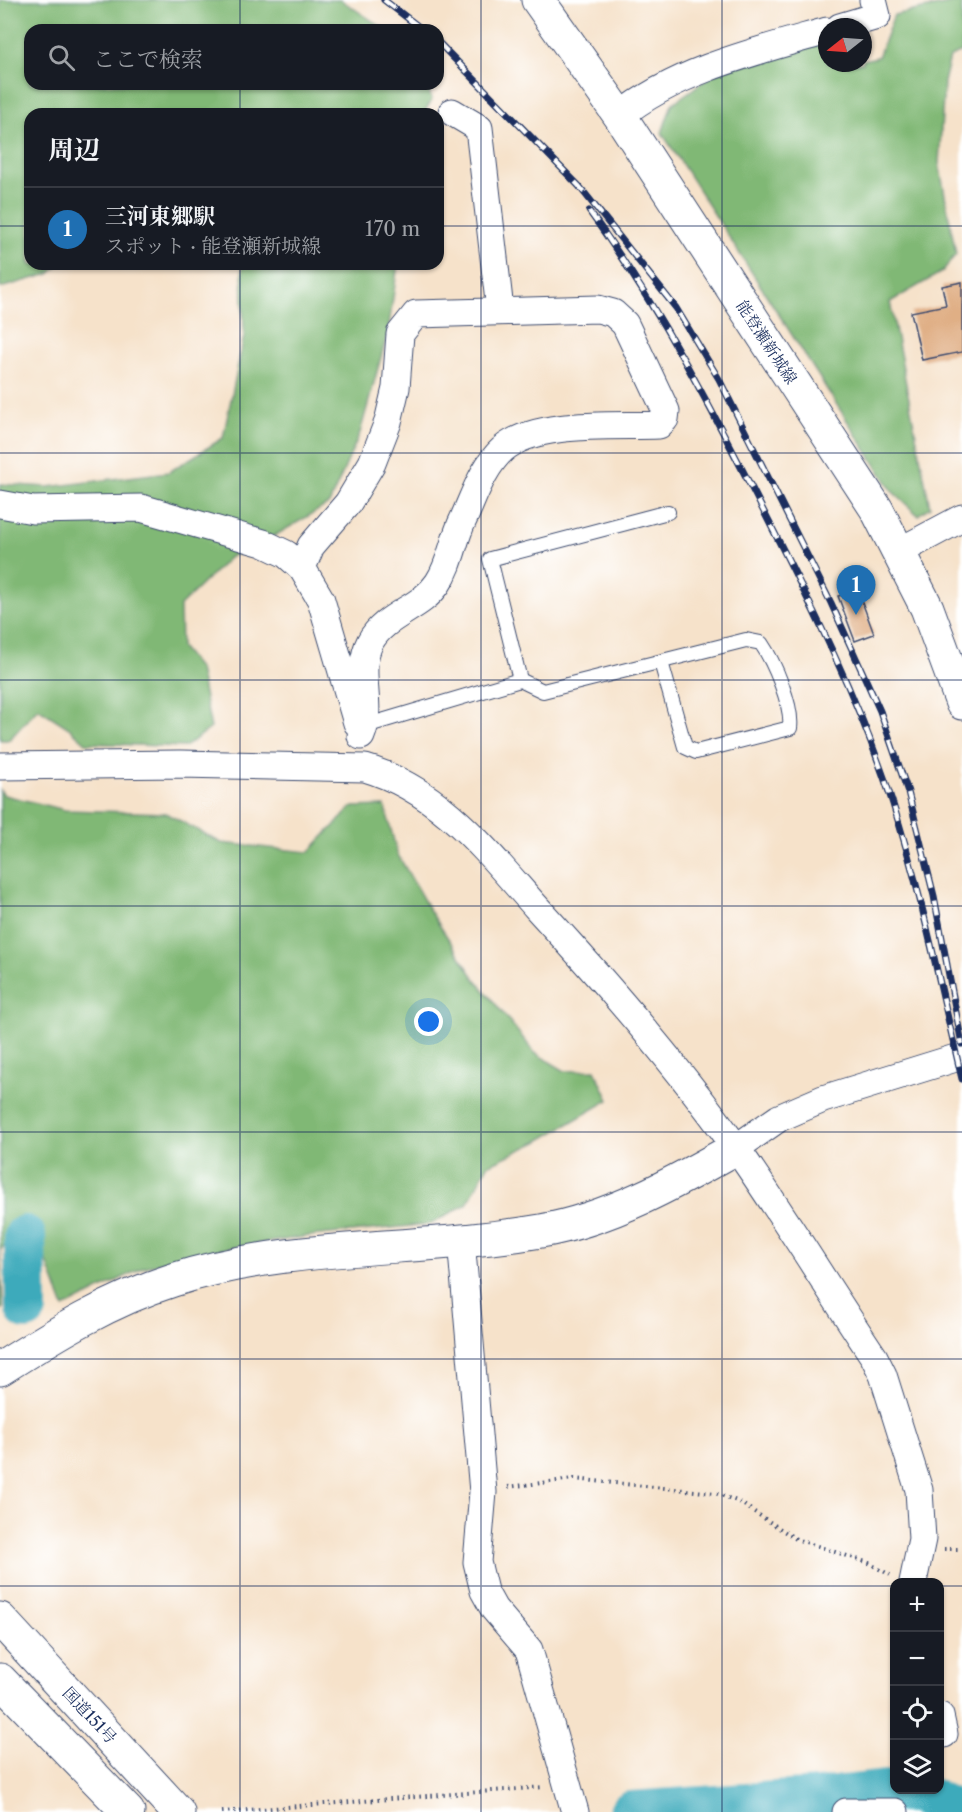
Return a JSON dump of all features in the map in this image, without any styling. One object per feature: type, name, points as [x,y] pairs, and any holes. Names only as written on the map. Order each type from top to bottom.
[{"type":"main road","name":"能登瀬新城線","points":[[538,0],[620,116],[877,510],[900,551],[927,608],[962,703]]},
{"type":"main road","points":[[0,1369],[75,1321],[172,1280],[259,1261],[542,1231],[608,1211],[687,1176],[736,1148]]},
{"type":"main road","name":"国道151号","points":[[0,1619],[174,1808]]},
{"type":"main road","points":[[0,1680],[127,1811]]},
{"type":"street","points":[[870,18],[877,16],[873,0]]},
{"type":"street","points":[[620,116],[641,99],[700,72],[818,34]]},
{"type":"street","points":[[452,112],[479,128],[500,310]]},
{"type":"street","points":[[302,568],[311,546],[348,503],[372,462],[388,422],[396,388],[400,334],[416,314],[598,309],[613,313],[625,324],[641,353],[666,411],[665,419],[658,425],[578,428],[541,433],[517,440],[502,450],[485,472],[459,527],[447,565],[438,584],[422,601],[380,629],[369,643],[365,663],[363,731],[365,768]]},
{"type":"street","points":[[0,504],[33,510],[141,508],[263,543],[286,554],[302,568],[321,600],[363,731]]},
{"type":"street","points":[[900,551],[962,518]]},
{"type":"street","points":[[0,766],[180,764],[365,768],[420,791],[454,816],[602,980],[674,1065],[736,1148],[883,1374],[919,1490],[922,1539],[905,1578]]},
{"type":"street","points":[[736,1148],[779,1118],[823,1099],[962,1056]]},
{"type":"street","points":[[461,1240],[483,1492],[477,1562],[484,1591],[494,1609],[529,1650],[571,1798]]},
{"type":"street","points":[[846,1812],[895,1812]]},
{"type":"lane","points":[[520,680],[490,559],[668,512]]},
{"type":"lane","points":[[363,731],[520,680],[543,691],[746,640],[761,643],[768,654],[792,715],[790,728],[696,752],[685,747],[661,662]]},
{"type":"path","points":[[483,1492],[531,1482],[574,1479],[715,1493],[739,1502],[796,1539],[869,1563],[900,1578]]},
{"type":"path","points":[[222,1812],[571,1798]]},
{"type":"green space","points":[[0,0],[341,0],[377,24],[24,24],[24,90],[428,90],[432,100],[427,108],[24,108],[24,270],[53,270],[49,274],[0,288]]},
{"type":"green space","points":[[962,1],[962,52],[950,57],[944,82],[939,163],[956,254],[942,272],[890,302],[930,507],[918,515],[893,492],[662,133],[672,104],[725,66],[818,45],[818,72],[872,72],[872,58],[878,57],[894,15]]},
{"type":"green space","points":[[242,270],[397,270],[388,332],[360,433],[329,504],[269,539],[230,557],[180,606],[181,647],[199,669],[211,728],[185,747],[86,743],[69,728],[38,708],[9,740],[0,740],[0,484],[48,487],[169,472],[223,438],[244,336]]},
{"type":"green space","points":[[0,790],[4,795],[65,810],[166,813],[221,843],[309,852],[352,807],[385,806],[397,853],[430,911],[473,976],[535,1053],[565,1071],[595,1070],[609,1100],[537,1142],[488,1165],[467,1204],[431,1224],[310,1236],[190,1254],[142,1268],[64,1308],[41,1246],[18,1226],[0,1251]]},
{"type":"green space","points":[[0,1251],[3,1308],[0,1310]]},
{"type":"building","points":[[962,282],[962,352],[922,360],[911,312],[946,305],[942,286]]},
{"type":"building","points":[[858,591],[874,634],[855,641],[838,596]]},
{"type":"waterway","points":[[25,1236],[26,1309]]},
{"type":"waterway","points":[[630,1812],[817,1799],[885,1791],[916,1792],[958,1812]]},
{"type":"railway","points":[[384,0],[415,24]]},
{"type":"railway","points":[[444,48],[579,186],[676,308],[719,379],[831,603],[880,711],[908,792],[934,896],[962,1044]]},
{"type":"railway","points":[[589,211],[661,320],[703,395],[800,583],[850,690],[879,763],[912,869],[962,1079]]},
{"type":"place","name":"三河東郷駅","points":[[856,615]]}]
